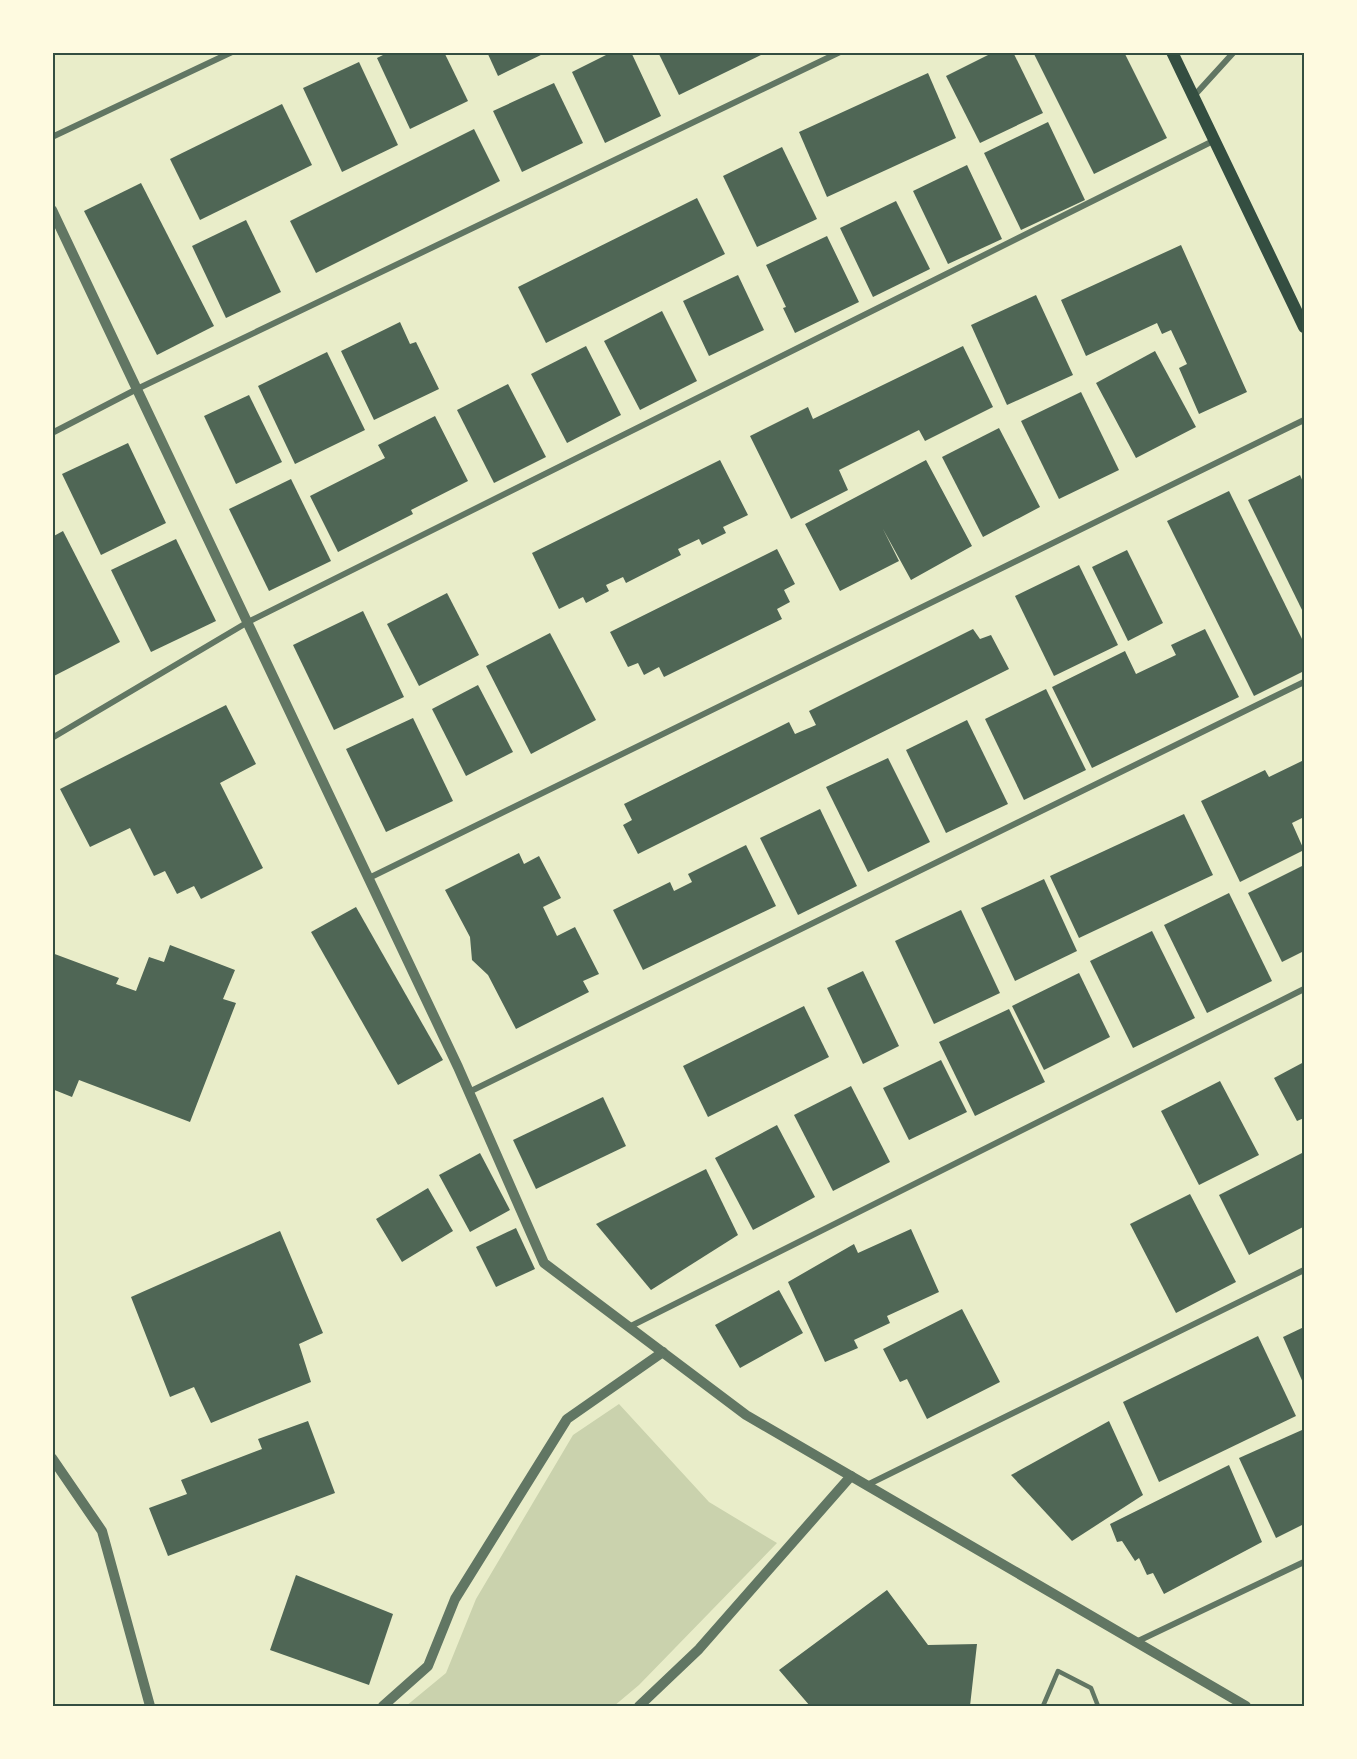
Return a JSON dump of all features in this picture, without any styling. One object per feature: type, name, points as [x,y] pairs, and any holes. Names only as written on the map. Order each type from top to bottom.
[{"type":"main road","points":[[1172,52],[1213,141],[1305,327]]},
{"type":"street","points":[[52,137],[232,52]]},
{"type":"street","points":[[52,433],[137,389],[840,52]]},
{"type":"street","points":[[1193,98],[1234,52]]},
{"type":"street","points":[[52,738],[248,622],[1213,141]]},
{"type":"street","points":[[52,210],[469,1092],[544,1263],[746,1415],[1246,1707]]},
{"type":"street","points":[[369,878],[1305,420]]},
{"type":"street","points":[[469,1092],[1305,682]]},
{"type":"street","points":[[629,1327],[1305,989]]},
{"type":"street","points":[[867,1486],[1305,1270]]},
{"type":"street","points":[[383,1707],[428,1666],[455,1599],[567,1419],[663,1352]]},
{"type":"street","points":[[52,1458],[102,1531],[150,1707]]},
{"type":"street","points":[[639,1707],[699,1649],[851,1476]]},
{"type":"street","points":[[1136,1642],[1305,1562]]},
{"type":"lane","points":[[1043,1707],[1058,1671],[1091,1688],[1098,1707]]},
{"type":"green space","points":[[619,1404],[709,1502],[777,1543],[639,1685],[614,1706],[406,1706],[446,1673],[476,1599],[573,1435]]},
{"type":"building","points":[[389,52],[444,52],[468,101],[410,129],[377,58]]},
{"type":"building","points":[[487,52],[547,52],[498,76]]},
{"type":"building","points":[[612,52],[631,52],[661,116],[605,143],[572,72]]},
{"type":"building","points":[[658,52],[767,52],[679,95]]},
{"type":"building","points":[[994,52],[1013,52],[1043,113],[980,143],[946,76]]},
{"type":"building","points":[[1033,52],[1124,52],[1167,138],[1094,174]]},
{"type":"building","points":[[359,62],[398,145],[342,172],[303,88]]},
{"type":"building","points":[[928,73],[956,138],[827,197],[799,132]]},
{"type":"building","points":[[554,83],[583,143],[522,172],[493,111]]},
{"type":"building","points":[[282,104],[312,165],[200,220],[170,159]]},
{"type":"building","points":[[1048,122],[1085,200],[1021,230],[984,153]]},
{"type":"building","points":[[474,129],[500,181],[316,273],[290,221]]},
{"type":"building","points":[[782,147],[817,219],[757,247],[723,176]]},
{"type":"building","points":[[967,165],[1002,239],[948,264],[913,191]]},
{"type":"building","points":[[141,183],[214,326],[157,355],[84,211]]},
{"type":"building","points":[[697,198],[725,254],[546,343],[518,287]]},
{"type":"building","points":[[896,201],[930,269],[873,297],[840,228]]},
{"type":"building","points":[[246,220],[281,292],[226,318],[192,246]]},
{"type":"building","points":[[827,236],[859,302],[795,333],[783,308],[786,307],[766,265]]},
{"type":"building","points":[[1181,245],[1247,392],[1199,414],[1179,368],[1187,364],[1171,330],[1162,334],[1157,323],[1086,356],[1061,300]]},
{"type":"building","points":[[738,275],[764,330],[709,356],[683,301]]},
{"type":"building","points":[[1036,295],[1073,375],[1007,405],[971,325]]},
{"type":"building","points":[[662,311],[697,381],[640,410],[604,341]]},
{"type":"building","points":[[400,322],[410,344],[416,342],[439,389],[374,420],[341,351]]},
{"type":"building","points":[[586,346],[621,415],[567,443],[531,374]]},
{"type":"building","points":[[963,346],[993,407],[925,441],[919,430],[839,470],[848,490],[791,519],[750,436],[808,407],[813,419]]},
{"type":"building","points":[[1155,351],[1196,427],[1136,458],[1096,383]]},
{"type":"building","points":[[327,352],[365,430],[295,464],[258,386]]},
{"type":"building","points":[[508,384],[546,457],[494,483],[457,410]]},
{"type":"building","points":[[1081,392],[1119,470],[1059,499],[1021,421]]},
{"type":"building","points":[[249,395],[282,462],[236,484],[204,416]]},
{"type":"building","points":[[435,416],[468,481],[411,510],[413,514],[338,552],[310,496],[385,458],[378,445]]},
{"type":"building","points":[[999,428],[1040,507],[983,537],[942,457]]},
{"type":"building","points":[[128,443],[166,523],[101,555],[62,474]]},
{"type":"building","points":[[720,460],[748,515],[723,527],[726,533],[702,545],[699,539],[678,549],[681,555],[626,583],[623,577],[606,585],[609,591],[586,603],[583,597],[559,609],[532,553]]},
{"type":"building","points":[[926,460],[972,546],[911,580],[883,529],[899,561],[840,591],[805,524]]},
{"type":"building","points":[[1300,475],[1304,484],[1304,614],[1248,500]]},
{"type":"building","points":[[291,479],[331,561],[269,591],[229,509]]},
{"type":"building","points":[[1229,491],[1304,643],[1304,671],[1254,696],[1167,521]]},
{"type":"building","points":[[63,531],[120,642],[52,677],[52,537]]},
{"type":"building","points":[[176,539],[216,621],[151,652],[111,570]]},
{"type":"building","points":[[777,549],[795,584],[784,590],[790,602],[777,609],[782,619],[664,677],[659,667],[644,675],[638,663],[628,667],[610,632]]},
{"type":"building","points":[[1127,550],[1163,623],[1128,641],[1092,567]]},
{"type":"building","points":[[1079,565],[1118,645],[1054,676],[1015,596]]},
{"type":"building","points":[[447,593],[479,655],[419,686],[387,624]]},
{"type":"building","points":[[363,611],[404,697],[334,730],[293,645]]},
{"type":"building","points":[[973,629],[980,639],[991,635],[1009,669],[638,854],[623,825],[632,820],[624,804],[789,722],[795,734],[816,725],[809,711]]},
{"type":"building","points":[[1205,629],[1239,697],[1092,768],[1052,687],[1125,651],[1136,674],[1176,655],[1171,645]]},
{"type":"building","points":[[550,633],[596,720],[531,754],[486,666]]},
{"type":"building","points":[[478,685],[513,752],[466,776],[432,709]]},
{"type":"building","points":[[1046,689],[1086,770],[1024,800],[985,719]]},
{"type":"building","points":[[226,705],[256,764],[220,783],[263,868],[201,899],[194,886],[177,894],[165,871],[154,876],[130,828],[90,847],[60,789]]},
{"type":"building","points":[[413,718],[453,801],[386,832],[346,749]]},
{"type":"building","points":[[967,720],[1008,804],[946,833],[906,750]]},
{"type":"building","points":[[888,758],[930,842],[868,872],[826,787]]},
{"type":"building","points":[[1304,760],[1304,817],[1292,823],[1304,850],[1240,882],[1201,801],[1265,770],[1269,777]]},
{"type":"building","points":[[820,809],[857,886],[798,915],[760,838]]},
{"type":"building","points":[[1184,814],[1213,875],[1079,938],[1050,876]]},
{"type":"building","points":[[746,845],[776,906],[643,970],[613,910],[670,882],[674,891],[692,882],[688,874]]},
{"type":"building","points":[[519,853],[524,864],[539,856],[561,898],[543,907],[557,936],[575,927],[599,974],[583,981],[589,992],[516,1029],[488,975],[472,960],[470,937],[445,890]]},
{"type":"building","points":[[1304,865],[1304,951],[1282,962],[1248,893]]},
{"type":"building","points":[[1044,879],[1077,951],[1015,981],[981,908]]},
{"type":"building","points":[[1229,893],[1272,981],[1207,1013],[1164,925]]},
{"type":"building","points":[[356,907],[443,1060],[398,1085],[311,932]]},
{"type":"building","points":[[961,910],[1000,993],[934,1024],[895,941]]},
{"type":"building","points":[[1152,931],[1195,1018],[1133,1048],[1090,961]]},
{"type":"building","points":[[170,945],[235,970],[223,999],[236,1003],[190,1122],[79,1080],[72,1097],[52,1089],[52,953],[119,978],[116,984],[136,991],[149,957],[164,962]]},
{"type":"building","points":[[863,971],[899,1046],[863,1064],[827,988]]},
{"type":"building","points":[[1079,973],[1110,1037],[1044,1070],[1012,1006]]},
{"type":"building","points":[[804,1006],[829,1057],[708,1117],[683,1066]]},
{"type":"building","points":[[1009,1009],[1045,1082],[975,1116],[939,1042]]},
{"type":"building","points":[[941,1060],[967,1112],[909,1140],[883,1088]]},
{"type":"building","points":[[1304,1062],[1304,1118],[1297,1121],[1274,1078]]},
{"type":"building","points":[[1220,1081],[1259,1155],[1199,1185],[1161,1111]]},
{"type":"building","points":[[851,1086],[890,1162],[833,1191],[794,1115]]},
{"type":"building","points":[[603,1097],[626,1146],[536,1189],[513,1140]]},
{"type":"building","points":[[777,1125],[815,1197],[753,1230],[715,1158]]},
{"type":"building","points":[[1304,1152],[1304,1230],[1303,1227],[1249,1255],[1219,1195]]},
{"type":"building","points":[[480,1153],[510,1210],[470,1232],[439,1175]]},
{"type":"building","points":[[706,1169],[738,1235],[651,1290],[596,1224]]},
{"type":"building","points":[[428,1188],[453,1231],[402,1262],[376,1219]]},
{"type":"building","points":[[1190,1194],[1236,1282],[1176,1313],[1130,1224]]},
{"type":"building","points":[[516,1228],[535,1269],[496,1287],[476,1247]]},
{"type":"building","points":[[911,1229],[939,1292],[887,1316],[890,1323],[854,1340],[858,1348],[825,1362],[788,1282],[854,1244],[858,1253]]},
{"type":"building","points":[[280,1231],[323,1333],[299,1344],[311,1382],[211,1423],[194,1387],[170,1397],[131,1297]]},
{"type":"building","points":[[779,1290],[803,1333],[740,1368],[715,1325]]},
{"type":"building","points":[[962,1309],[1000,1382],[927,1419],[907,1379],[900,1382],[883,1349]]},
{"type":"building","points":[[1304,1327],[1304,1385],[1283,1337]]},
{"type":"building","points":[[1258,1336],[1296,1416],[1159,1482],[1123,1402]]},
{"type":"building","points":[[308,1421],[335,1493],[168,1556],[149,1508],[187,1494],[181,1480],[262,1449],[258,1439]]},
{"type":"building","points":[[1109,1421],[1143,1495],[1072,1541],[1011,1475]]},
{"type":"building","points":[[1302,1430],[1304,1524],[1276,1538],[1239,1458]]},
{"type":"building","points":[[1229,1465],[1262,1542],[1164,1594],[1153,1573],[1147,1575],[1139,1558],[1135,1561],[1122,1541],[1117,1542],[1110,1524]]},
{"type":"building","points":[[296,1575],[393,1614],[369,1685],[270,1650]]},
{"type":"building","points":[[887,1590],[928,1645],[977,1644],[970,1706],[810,1706],[779,1670]]}]
